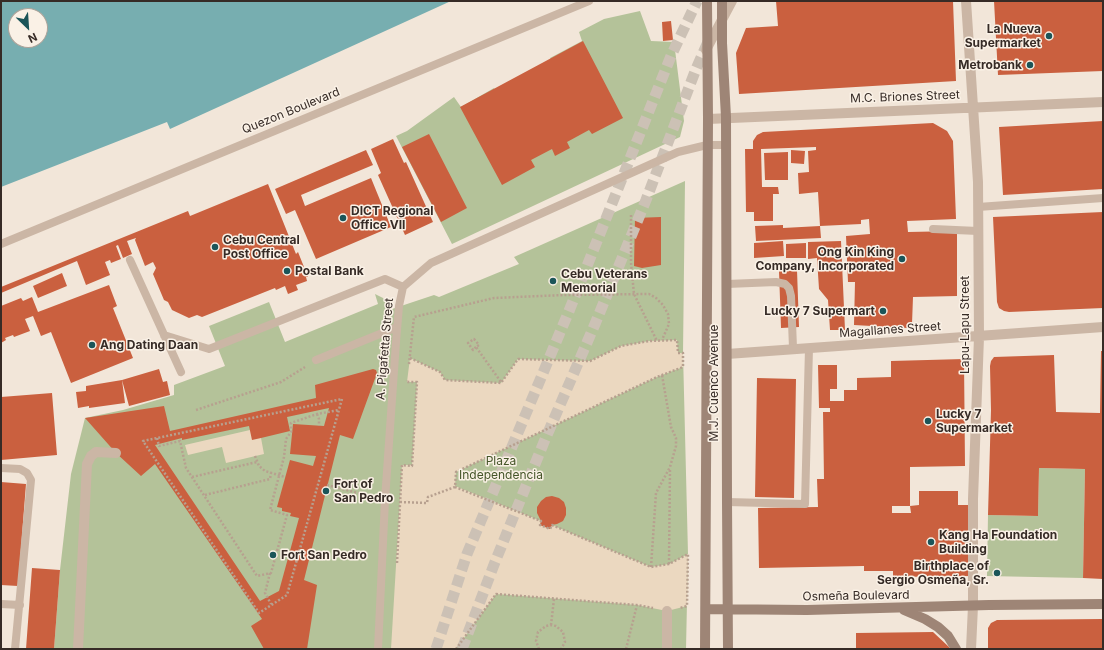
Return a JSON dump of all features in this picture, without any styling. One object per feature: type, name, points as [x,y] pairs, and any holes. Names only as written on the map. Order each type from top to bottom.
[{"type":"main road","name":"M.J. Cuenco Avenue","points":[[705,649],[708,119],[706,50],[707,1]]},
{"type":"main road","name":"M.J. Cuenco Avenue","points":[[722,1],[726,117],[728,649]]},
{"type":"main road","name":"Osmeña Boulevard","points":[[706,609],[807,610],[1103,604]]},
{"type":"main road","points":[[900,608],[932,622],[944,633],[956,649]]},
{"type":"street","points":[[706,50],[732,1]]},
{"type":"street","name":"Lapu-Lapu Street","points":[[966,1],[978,182],[979,337],[971,649]]},
{"type":"street","name":"M.C. Briones Street","points":[[708,119],[951,107],[973,108],[1103,102]]},
{"type":"street","name":"Magallanes Street","points":[[728,354],[792,348],[979,337],[1103,327]]},
{"type":"street","points":[[78,649],[86,464],[91,456],[96,452],[116,453]]},
{"type":"street","points":[[667,611],[667,649]]},
{"type":"lane","name":"Quezon Boulevard","points":[[1,244],[590,1]]},
{"type":"lane","name":"A. Pigafetta Street","points":[[378,649],[385,500],[397,327],[403,287],[431,263],[678,152],[707,146],[726,145]]},
{"type":"lane","points":[[978,207],[1103,198]]},
{"type":"lane","points":[[933,229],[978,231]]},
{"type":"lane","points":[[130,260],[180,372]]},
{"type":"lane","points":[[164,335],[209,349],[385,279],[403,287]]},
{"type":"lane","points":[[727,284],[776,282],[785,284],[789,288],[791,296],[792,348]]},
{"type":"lane","points":[[316,360],[397,327]]},
{"type":"lane","points":[[727,502],[805,504],[809,348]]},
{"type":"lane","points":[[1,468],[20,469],[27,473],[31,480],[15,649]]},
{"type":"lane","points":[[1,604],[20,605]]},
{"type":"path","points":[[631,215],[631,263],[634,294],[656,341]]},
{"type":"path","points":[[409,366],[414,317],[494,298],[649,294],[663,305],[668,314],[669,324],[662,340]]},
{"type":"path","points":[[455,486],[456,472],[662,375],[683,368],[683,353],[678,353],[677,340],[662,340],[621,346],[590,360],[518,359],[501,383]]},
{"type":"path","points":[[476,347],[501,383]]},
{"type":"path","points":[[410,358],[440,372],[445,380],[501,383]]},
{"type":"path","points":[[196,410],[282,382],[316,360]]},
{"type":"path","points":[[396,564],[402,465],[412,466],[417,382],[407,382],[408,374]]},
{"type":"path","points":[[651,567],[656,493],[670,467],[676,446],[676,438],[672,427],[662,375]]},
{"type":"path","points":[[342,399],[339,410],[287,595],[259,613],[143,441],[342,399]]},
{"type":"path","points":[[271,604],[265,593],[287,515],[270,510],[284,457],[286,439],[291,432],[291,423],[317,414],[339,410]]},
{"type":"path","points":[[317,414],[319,426]]},
{"type":"path","points":[[157,438],[159,446],[180,441],[186,468],[257,576],[270,573]]},
{"type":"path","points":[[182,451],[187,450]]},
{"type":"path","points":[[255,456],[257,462],[264,471],[285,477]]},
{"type":"path","points":[[192,477],[257,462]]},
{"type":"path","points":[[669,564],[670,467]]},
{"type":"path","points":[[204,495],[270,479],[271,473]]},
{"type":"path","points":[[327,485],[400,503],[427,503],[428,497],[455,486],[541,521],[540,525],[550,529],[552,525],[651,567],[669,564],[688,554],[687,606],[667,611],[637,605],[496,594],[456,649]]},
{"type":"path","points":[[551,625],[554,599]]},
{"type":"path","points":[[626,649],[637,605]]},
{"type":"path","points":[[539,649],[536,641],[538,632],[546,626],[551,625],[556,626],[563,632],[565,642],[561,649]]},
{"type":"green space","points":[[640,11],[651,41],[674,42],[684,121],[680,137],[452,244],[396,136],[407,131],[454,97],[461,107],[494,88],[514,126],[570,95],[550,58],[582,41],[579,32],[604,19]]},
{"type":"green space","name":"Plaza Independencia","points":[[685,181],[683,353],[688,554],[686,649],[54,649],[60,570],[71,474],[85,418],[123,410],[174,395],[174,385],[225,366],[209,326],[269,302],[285,342],[378,304],[375,294],[383,298],[392,309],[434,295],[439,297],[519,264],[514,257]]},
{"type":"green space","points":[[1039,468],[1085,469],[1083,578],[987,576],[988,515],[1038,516]]},
{"type":"shaded area","points":[[677,340],[678,353],[683,353],[683,367],[657,377],[456,472],[455,486],[541,521],[540,525],[550,529],[552,525],[651,567],[669,564],[688,554],[687,606],[667,611],[637,605],[496,594],[456,649],[391,649],[402,465],[412,465],[417,382],[407,382],[410,358],[440,372],[445,380],[501,383],[518,359],[590,361],[621,346],[649,341]]},
{"type":"shaded area","points":[[250,430],[261,438],[264,454],[226,463],[222,447],[188,455],[185,445]]},
{"type":"water","points":[[1,1],[451,1],[170,129],[167,122],[1,187]]},
{"type":"building","points":[[776,1],[953,1],[956,81],[739,94],[736,53],[746,28],[778,26]]},
{"type":"building","name":"La Nueva Supermarket","points":[[994,1],[1103,1],[1103,71],[998,75]]},
{"type":"building","points":[[671,21],[673,40],[663,41],[662,22]]},
{"type":"building","points":[[583,41],[623,118],[592,134],[589,130],[567,142],[570,148],[555,156],[552,149],[531,160],[535,167],[502,185],[460,107]]},
{"type":"building","points":[[1103,121],[1103,189],[1003,195],[999,127]]},
{"type":"building","points":[[933,123],[947,131],[953,141],[956,219],[907,221],[908,232],[957,231],[957,296],[913,297],[912,324],[907,328],[854,325],[855,282],[848,282],[846,236],[870,234],[869,219],[861,220],[861,224],[820,226],[818,192],[799,194],[798,173],[809,172],[808,151],[816,150],[816,147],[761,149],[762,187],[778,187],[779,194],[773,194],[773,221],[754,221],[754,212],[746,212],[745,149],[753,149],[753,141],[757,135],[763,132]]},
{"type":"building","points":[[429,134],[467,208],[441,222],[402,147]]},
{"type":"building","points":[[393,139],[404,163],[406,162],[433,222],[405,235],[378,175],[381,173],[371,149]]},
{"type":"building","name":"DICT Regional Office VII","points":[[366,150],[373,165],[301,195],[305,206],[371,178],[391,227],[316,259],[295,210],[286,214],[275,189]]},
{"type":"building","points":[[791,150],[805,151],[804,164],[791,163]]},
{"type":"building","points":[[788,152],[788,180],[765,180],[764,153]]},
{"type":"building","name":"Cebu Central Post Office","points":[[268,184],[296,254],[298,252],[308,277],[306,277],[307,281],[296,285],[298,290],[288,294],[285,286],[276,290],[275,288],[202,317],[197,315],[189,318],[172,310],[168,302],[164,300],[153,274],[156,268],[153,262],[145,266],[135,240],[136,238],[127,241],[132,254],[123,258],[118,245],[116,246],[121,259],[111,263],[110,260],[105,262],[110,275],[86,285],[77,261],[1,293],[1,287],[188,211],[190,216]]},
{"type":"building","points":[[1103,212],[1103,308],[1009,312],[999,308],[997,302],[993,217]]},
{"type":"building","points":[[661,217],[661,265],[642,268],[634,266],[635,218]]},
{"type":"building","points":[[783,225],[783,228],[820,226],[821,238],[756,241],[755,226]]},
{"type":"building","points":[[783,241],[784,256],[754,258],[754,243]]},
{"type":"building","points":[[841,241],[845,330],[830,330],[828,300],[819,289],[817,258],[808,259],[808,242]]},
{"type":"building","points":[[806,243],[806,258],[786,258],[786,244]]},
{"type":"building","points":[[797,270],[799,327],[781,328],[779,271]]},
{"type":"building","points":[[62,273],[67,286],[38,298],[33,286]]},
{"type":"building","points":[[109,285],[117,306],[113,308],[133,358],[71,383],[51,332],[41,336],[33,316],[25,319],[30,331],[14,337],[13,335],[5,338],[6,340],[1,343],[1,306],[21,298],[23,301],[32,297],[38,312]]},
{"type":"building","points":[[1101,351],[1103,351],[1103,579],[1083,578],[1085,469],[1039,468],[1038,516],[988,515],[991,361],[994,357],[1054,355],[1056,412],[1100,413]]},
{"type":"building","points":[[964,359],[965,466],[910,467],[910,506],[919,505],[919,491],[958,491],[958,505],[969,505],[970,576],[893,577],[893,571],[864,571],[864,566],[759,568],[758,508],[818,507],[817,479],[824,479],[823,412],[830,412],[830,408],[819,408],[818,365],[837,365],[837,389],[830,389],[830,401],[844,401],[844,390],[857,390],[857,378],[891,377],[891,361]],"holes":[[[892,506],[910,506],[911,513],[892,513]]]},
{"type":"building","points":[[159,369],[163,382],[167,381],[170,395],[129,406],[122,380]]},
{"type":"building","name":"Fort San Pedro","points":[[373,369],[376,370],[377,373],[353,439],[340,435],[304,580],[317,585],[307,649],[264,649],[251,626],[262,619],[155,464],[141,476],[116,453],[85,418],[164,406],[170,431],[316,398],[315,385]],"holes":[[[329,408],[324,426],[293,424],[290,454],[316,456],[313,466],[290,460],[277,507],[282,508],[282,511],[291,513],[290,516],[299,518],[279,591],[260,601],[155,445],[182,438],[182,440],[249,426],[252,440],[290,431],[287,417]]]},
{"type":"building","points":[[757,378],[796,379],[794,498],[755,497]]},
{"type":"building","points":[[122,380],[125,403],[78,408],[76,392],[86,391],[86,386]]},
{"type":"building","points":[[52,393],[57,455],[1,460],[1,397]]},
{"type":"building","points":[[1,482],[26,484],[18,586],[1,585]]},
{"type":"building","points":[[552,496],[559,498],[564,502],[566,515],[563,521],[552,525],[550,529],[540,525],[541,521],[537,513],[537,507],[546,497]]},
{"type":"building","points":[[32,568],[60,570],[54,649],[26,649]]},
{"type":"building","points":[[1103,619],[1103,649],[988,649],[988,628],[991,623],[997,620]]},
{"type":"building","points":[[933,632],[949,647],[949,649],[856,649],[856,633]]},
{"type":"tunnel","points":[[436,649],[467,554],[569,311],[671,56],[697,1]]},
{"type":"tunnel","points":[[462,649],[495,562],[646,200],[696,69],[708,42]]},
{"type":"place","name":"La Nueva Supermarket","points":[[1049,36]]},
{"type":"place","name":"Metrobank","points":[[1030,65]]},
{"type":"place","name":"DICT Regional Office VII","points":[[343,218]]},
{"type":"place","name":"Cebu Central Post Office","points":[[215,247]]},
{"type":"place","name":"Ong Kin King Company, Incorporated","points":[[902,259]]},
{"type":"place","name":"Postal Bank","points":[[287,271]]},
{"type":"place","name":"Cebu Veterans Memorial","points":[[553,281]]},
{"type":"place","name":"Lucky 7 Supermart","points":[[883,311]]},
{"type":"place","name":"Ang Dating Daan","points":[[92,345]]},
{"type":"place","name":"Lucky 7 Supermarket","points":[[928,421]]},
{"type":"place","name":"Fort of San Pedro","points":[[326,491]]},
{"type":"place","name":"Kang Ha Foundation Building","points":[[931,542]]},
{"type":"place","name":"Fort San Pedro","points":[[273,555]]},
{"type":"place","name":"Birthplace of Sergio Osmeña, Sr.","points":[[997,573]]}]
